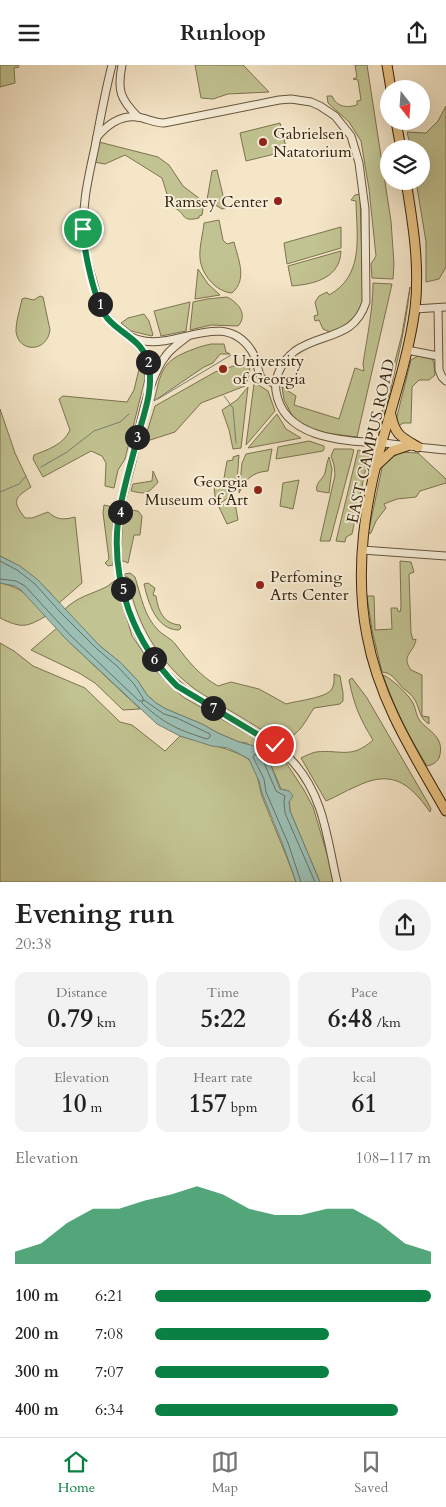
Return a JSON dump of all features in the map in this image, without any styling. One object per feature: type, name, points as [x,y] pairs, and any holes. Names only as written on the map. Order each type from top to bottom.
[{"type":"main road","points":[[387,65],[390,80]]},
{"type":"main road","name":"EAST CAMPUS ROAD","points":[[408,190],[414,227],[416,257],[415,309],[407,350],[382,443],[368,505],[362,550],[363,616],[378,681],[401,733],[446,811]]},
{"type":"main road","points":[[391,415],[393,425],[398,434],[418,447]]},
{"type":"main road","points":[[377,465],[392,451],[407,446]]},
{"type":"street","points":[[112,65],[84,201],[83,231],[86,256],[100,307],[120,330],[134,338],[158,342],[209,331],[224,331],[234,335],[251,350],[261,378],[276,384]]},
{"type":"street","points":[[122,65],[119,81],[120,93],[126,105],[138,117]]},
{"type":"street","points":[[97,137],[103,129],[117,120],[138,117],[156,123],[164,123],[279,100],[311,102],[329,111],[341,122],[351,136],[359,163],[365,209],[366,302],[357,321],[346,330],[303,346],[293,352],[282,366],[276,384],[280,404],[291,420],[317,434],[340,440],[446,450]]},
{"type":"street","points":[[415,309],[446,307]]},
{"type":"street","points":[[438,308],[439,373],[446,381]]},
{"type":"street","points":[[187,337],[166,355],[156,371],[126,482],[118,523],[119,568],[131,617],[137,632],[150,654],[164,673],[177,686],[275,745],[299,769],[320,805],[337,882]]},
{"type":"street","points":[[134,338],[144,352],[148,362],[151,376],[150,392]]},
{"type":"street","points":[[425,354],[433,350],[438,342]]},
{"type":"street","points":[[407,350],[438,356]]},
{"type":"street","points":[[362,550],[446,556]]},
{"type":"green space","points":[[0,65],[18,65],[19,67],[14,68],[15,83],[0,87]]},
{"type":"green space","points":[[195,65],[243,65],[269,92],[228,94],[213,99],[201,98]]},
{"type":"green space","points":[[355,65],[367,65],[380,150],[380,190],[386,190],[391,221],[394,264],[393,279],[372,278],[371,264],[376,256],[369,189],[361,141],[349,122],[328,103],[327,96],[332,96],[339,104],[346,106],[357,105],[357,101],[361,100],[358,80],[353,79],[357,77]]},
{"type":"green space","points":[[446,106],[446,267],[439,279],[426,282],[426,242],[417,190],[430,190],[430,140],[409,140],[407,132],[426,133],[438,121]]},
{"type":"green space","name":"Gabrielsen Natatorium","points":[[280,123],[287,151],[246,161],[240,133]]},
{"type":"green space","points":[[99,142],[158,157],[169,165],[183,186],[204,202],[202,215],[199,218],[185,218],[180,211],[171,207],[162,178],[125,155],[105,164],[94,162]]},
{"type":"green space","points":[[217,170],[226,208],[222,209],[207,200],[212,171]]},
{"type":"green space","points":[[360,194],[363,300],[355,317],[347,325],[330,332],[323,329],[319,320],[315,321],[314,316],[318,315],[315,302],[319,296],[327,292],[329,295],[340,287],[353,267],[356,255],[357,229],[356,201],[351,200],[355,195]]},
{"type":"green space","points":[[219,220],[223,240],[227,244],[234,242],[239,262],[240,282],[232,293],[215,286],[206,276],[201,264],[200,249],[204,223]]},
{"type":"green space","points":[[341,227],[341,248],[287,264],[284,243]]},
{"type":"green space","points":[[341,251],[340,260],[336,268],[325,278],[292,286],[288,266]]},
{"type":"green space","points":[[198,269],[208,284],[220,295],[195,299]]},
{"type":"green space","points":[[373,283],[392,284],[357,437],[317,432],[294,419],[284,400],[282,387],[296,396],[294,405],[339,419],[355,368],[364,371],[363,364],[371,313]]},
{"type":"green space","points":[[410,287],[402,341],[394,376],[380,432],[375,432],[402,334]]},
{"type":"green space","points":[[40,296],[43,297],[50,330],[48,338],[38,346],[27,346],[18,338],[16,331],[22,299],[34,300]]},
{"type":"green space","points":[[227,297],[241,310],[242,318],[238,326],[211,325],[190,330],[193,302]]},
{"type":"green space","points":[[190,302],[186,331],[161,336],[154,311]]},
{"type":"green space","points":[[144,314],[149,321],[152,336],[131,331],[121,323],[128,318]]},
{"type":"green space","points":[[211,344],[224,344],[226,352],[230,354],[220,354],[213,363],[204,367],[154,401],[162,372],[170,361],[187,352]]},
{"type":"green space","points":[[418,356],[432,359],[435,375],[429,380],[419,380],[412,387],[411,423],[403,423],[399,426],[397,425],[397,416],[411,360]]},
{"type":"green space","points":[[249,361],[250,373],[245,386],[201,403],[175,432],[144,442],[155,406],[215,372]]},
{"type":"green space","points":[[144,364],[145,379],[125,459],[118,470],[114,488],[105,486],[106,463],[102,456],[91,451],[43,477],[33,459],[34,455],[59,443],[70,430],[59,399],[63,396],[127,402],[134,390],[140,365]]},
{"type":"green space","points":[[254,384],[268,391],[275,411],[246,445]]},
{"type":"green space","points":[[248,387],[241,448],[233,449],[222,410],[237,400]]},
{"type":"green space","points":[[0,409],[15,453],[31,487],[18,497],[18,508],[25,518],[32,518],[48,512],[60,519],[75,517],[82,583],[59,603],[32,576],[0,556]]},
{"type":"green space","points":[[277,414],[286,429],[301,438],[248,448]]},
{"type":"green space","points":[[309,441],[324,446],[323,451],[276,459],[278,447]]},
{"type":"green space","points":[[272,449],[268,471],[253,475],[244,484],[239,493],[242,463],[246,454]]},
{"type":"green space","points":[[334,449],[354,450],[330,541],[320,541],[335,475],[331,456]]},
{"type":"green space","points":[[358,450],[369,453],[352,534],[346,537],[345,542],[336,541]]},
{"type":"green space","points":[[402,452],[418,453],[446,479],[446,483],[420,491],[416,497],[397,499],[384,504],[386,508],[376,521],[371,533],[368,534],[382,468],[385,462]]},
{"type":"green space","points":[[239,455],[237,478],[233,491],[224,501],[216,505],[214,486],[223,484],[227,461],[233,460],[233,457]]},
{"type":"green space","points":[[329,457],[332,469],[329,493],[317,491],[317,486],[325,473]]},
{"type":"green space","points":[[153,471],[158,482],[149,491],[143,493],[131,491],[133,484],[152,481]]},
{"type":"green space","points":[[299,480],[293,509],[280,506],[283,483]]},
{"type":"green space","points":[[234,497],[238,520],[227,524],[219,507]]},
{"type":"green space","points":[[104,505],[113,507],[113,565],[108,566],[105,563],[109,559],[103,513]]},
{"type":"green space","points":[[123,509],[138,511],[142,516],[140,535],[134,535],[128,563],[121,560]]},
{"type":"green space","points":[[400,561],[411,562],[414,572],[409,574],[411,633],[413,640],[416,639],[407,657],[407,661],[411,670],[422,675],[422,716],[429,717],[429,724],[421,716],[411,695],[392,676],[382,672],[372,630],[367,596],[374,596],[375,630],[392,629],[391,608],[397,608],[400,612]]},
{"type":"green space","points":[[130,573],[135,577],[144,605],[153,624],[174,643],[200,673],[218,686],[231,682],[259,689],[286,704],[328,693],[333,686],[334,674],[340,676],[343,701],[340,704],[314,708],[299,731],[294,735],[289,738],[275,738],[195,689],[165,661],[148,635],[135,607],[128,577],[124,577],[125,574]]},
{"type":"green space","points":[[116,580],[132,636],[156,671],[183,697],[279,752],[313,807],[327,854],[331,859],[335,882],[320,882],[290,811],[289,791],[281,789],[268,758],[247,743],[239,742],[218,733],[156,703],[147,695],[138,681],[121,663],[100,646],[64,610],[79,599],[106,587]]},
{"type":"green space","points":[[0,583],[21,591],[46,616],[28,625],[13,624],[0,618]]},
{"type":"green space","points":[[148,583],[155,588],[153,595],[156,596],[160,612],[170,622],[180,625],[181,628],[179,630],[171,629],[164,625],[154,614],[144,584]]},
{"type":"green space","points":[[57,628],[66,639],[140,709],[123,710],[95,683],[79,673],[31,650]]},
{"type":"green space","points":[[0,643],[33,666],[85,688],[120,722],[132,725],[165,751],[180,736],[237,753],[249,760],[256,772],[262,796],[296,882],[0,882]]},
{"type":"green space","points":[[383,675],[395,683],[408,696],[420,721],[438,740],[441,751],[439,758],[434,763],[427,766],[420,755],[397,710]]},
{"type":"green space","points":[[352,678],[367,698],[428,803],[431,809],[430,812],[407,786],[389,779],[368,782],[326,801],[301,758],[324,751],[352,752],[373,740],[355,704],[349,680]]},
{"type":"water","points":[[0,556],[20,566],[38,580],[100,646],[121,663],[138,681],[147,695],[156,703],[218,733],[254,746],[262,751],[268,758],[280,789],[289,791],[293,796],[289,802],[290,811],[320,882],[296,882],[249,759],[228,748],[212,746],[180,736],[157,724],[66,639],[21,590],[15,586],[0,583]]},
{"type":"waterway","points":[[158,399],[231,355]]},
{"type":"waterway","points":[[224,396],[233,408],[236,443]]},
{"type":"waterway","points":[[41,467],[67,452],[94,431],[120,422],[129,414]]},
{"type":"waterway","points":[[0,492],[19,484],[26,476]]},
{"type":"place","name":"Gabrielsen Natatorium","points":[[263,142]]},
{"type":"place","name":"Ramsey Center","points":[[278,201]]},
{"type":"place","name":"University of Georgia","points":[[223,369]]},
{"type":"place","name":"Georgia Museum of Art","points":[[258,490]]},
{"type":"place","name":"Perfoming Arts Center","points":[[260,585]]},
{"type":"route","points":[[83,229],[86,256],[100,307],[109,321],[134,338],[147,358],[151,376],[150,392],[134,449],[118,523],[119,568],[124,596],[131,617],[137,632],[155,661],[177,686],[275,745]]}]
